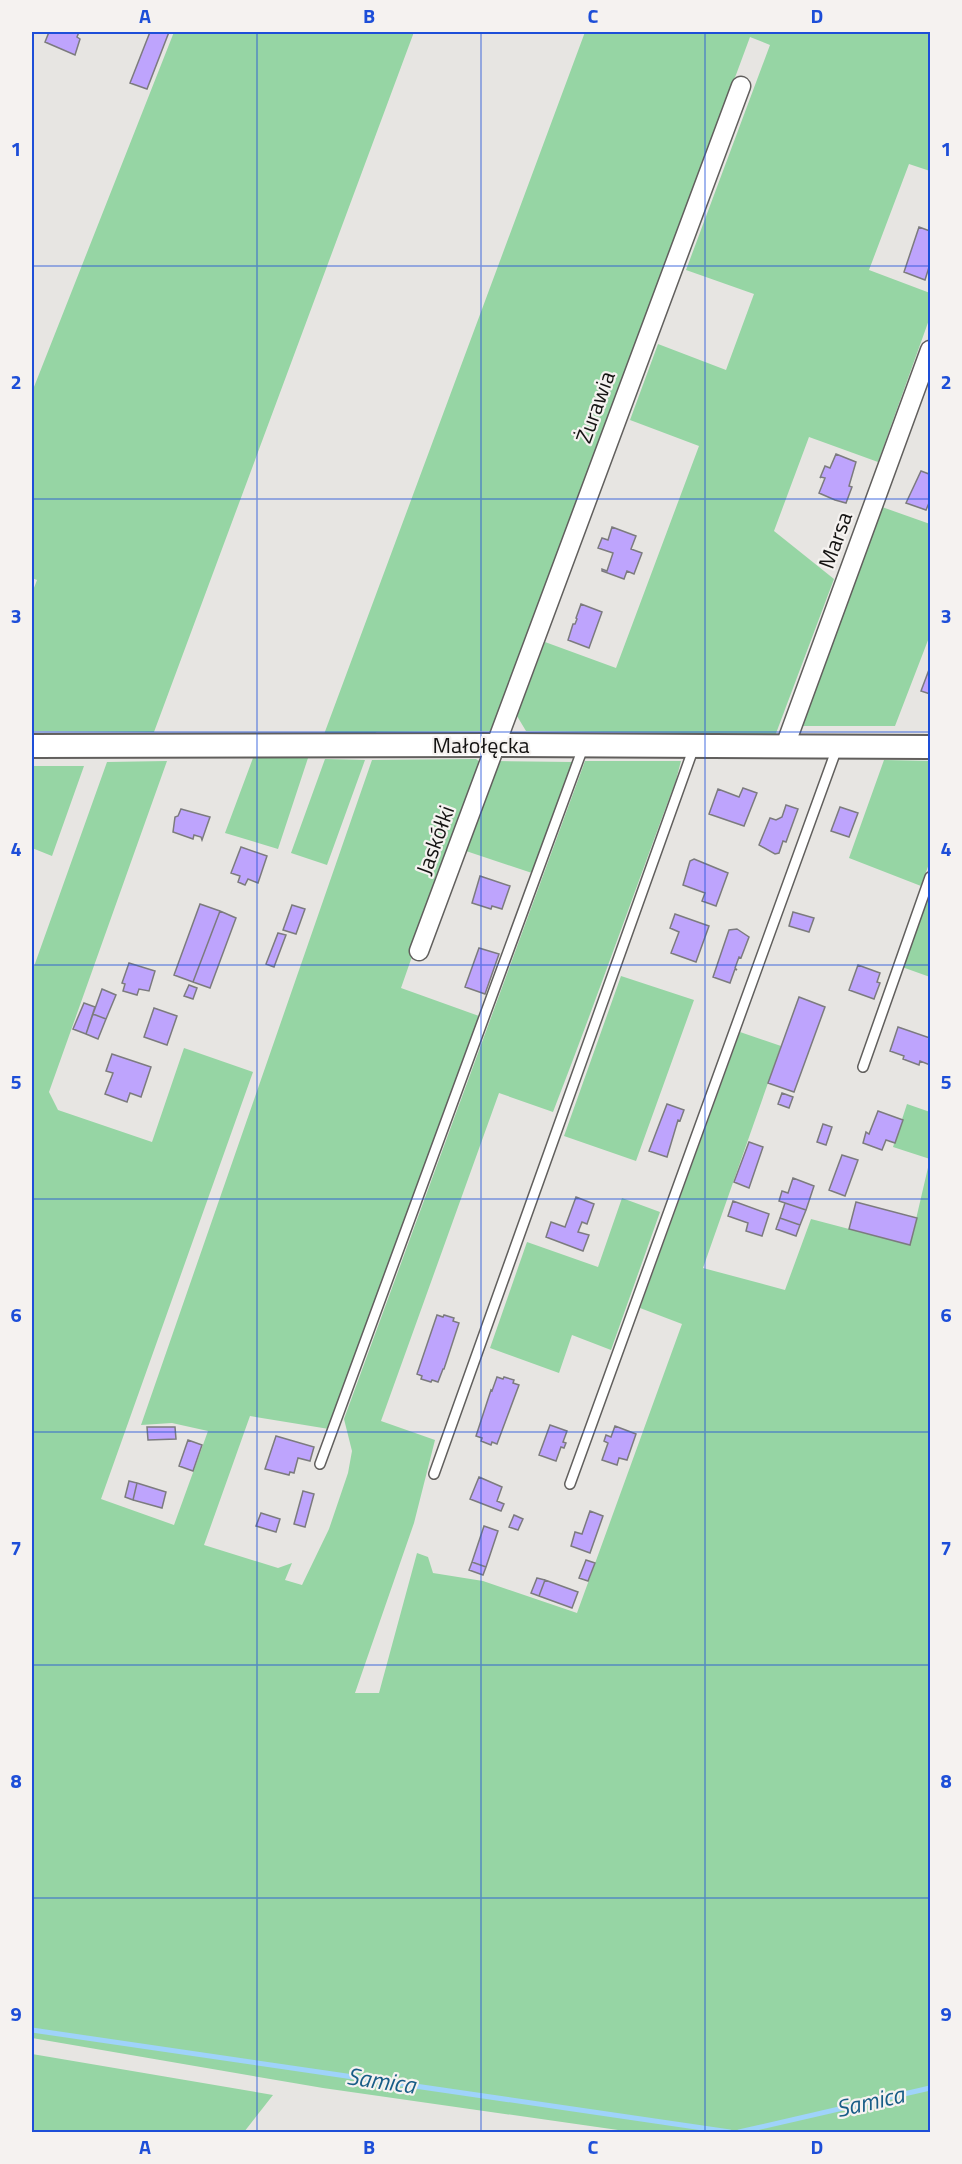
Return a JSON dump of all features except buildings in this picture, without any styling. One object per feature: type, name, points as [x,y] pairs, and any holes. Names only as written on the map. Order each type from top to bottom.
[{"type":"street","name":"Żurawia","points":[[495,745],[741,86]]},
{"type":"street","name":"Marsa","points":[[785,746],[930,350]]},
{"type":"street","name":"Jaskółki","points":[[419,951],[495,745]]},
{"type":"street","name":"Małołęcka","points":[[32,746],[930,747]]},
{"type":"lane","points":[[320,1464],[584,745]]},
{"type":"lane","points":[[434,1474],[694,745]]},
{"type":"lane","points":[[570,1484],[838,746]]},
{"type":"lane","points":[[863,1067],[930,877]]},
{"type":"green space","points":[[174,32],[414,32],[154,732],[32,731],[32,593],[37,580],[32,578],[32,392]]},
{"type":"green space","points":[[585,32],[930,32],[930,171],[909,164],[869,270],[930,293],[930,317],[878,462],[809,437],[774,531],[834,579],[775,736],[526,731],[517,716],[545,642],[616,668],[699,446],[630,420],[658,344],[726,370],[754,294],[686,270],[770,45],[750,37],[493,731],[376,732],[374,737],[323,737]]},
{"type":"green space","points":[[882,507],[930,524],[930,635],[895,726],[801,726]]},
{"type":"green space","points":[[253,758],[308,758],[278,849],[225,833]]},
{"type":"green space","points":[[325,759],[365,760],[327,865],[291,853]]},
{"type":"green space","points":[[476,759],[480,762],[401,988],[479,1016],[329,1429],[250,1416],[204,1545],[278,1568],[292,1563],[285,1580],[302,1585],[329,1529],[348,1473],[352,1451],[344,1419],[585,761],[681,761],[676,780],[553,1112],[499,1093],[381,1421],[435,1440],[414,1523],[355,1693],[379,1693],[417,1553],[428,1557],[433,1573],[483,1581],[577,1613],[682,1324],[640,1308],[740,1032],[781,1046],[703,1268],[785,1290],[811,1219],[910,1245],[930,1159],[930,2132],[632,2132],[323,2088],[32,2038],[32,972],[107,762],[167,761],[49,1092],[58,1110],[152,1142],[184,1048],[253,1072],[101,1499],[174,1525],[208,1431],[172,1423],[141,1425],[372,760]]},
{"type":"green space","points":[[884,760],[930,761],[930,861],[921,886],[849,858]]},
{"type":"green space","points":[[497,761],[572,762],[532,873],[466,851]]},
{"type":"green space","points":[[32,766],[84,766],[52,856],[32,848]]},
{"type":"green space","points":[[930,891],[930,977],[902,967]]},
{"type":"green space","points":[[621,976],[694,1000],[636,1161],[564,1136]]},
{"type":"green space","points":[[907,1104],[930,1112],[930,1159],[893,1147]]},
{"type":"green space","points":[[622,1198],[660,1212],[611,1350],[572,1335],[559,1373],[490,1348],[527,1242],[598,1267]]},
{"type":"green space","points":[[32,2054],[273,2095],[244,2132],[32,2132]]},
{"type":"waterway","name":"Samica","points":[[32,2030],[730,2132]]},
{"type":"waterway","name":"Samica","points":[[739,2132],[930,2088]]}]
